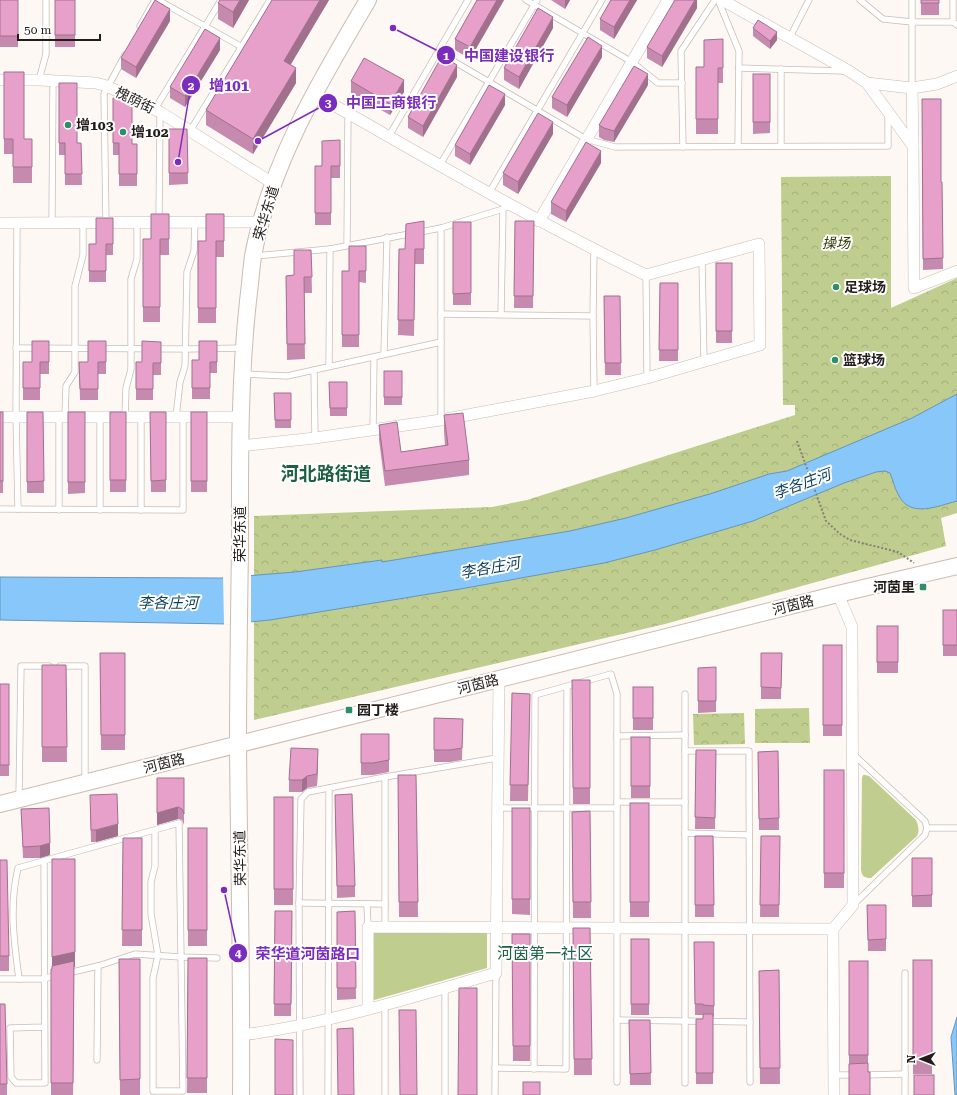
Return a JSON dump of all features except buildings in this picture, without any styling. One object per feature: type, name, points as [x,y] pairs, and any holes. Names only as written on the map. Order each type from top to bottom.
[{"type":"street","name":"荣华东道","points":[[241,1095],[242,1035],[238,745],[240,446],[242,374],[253,256],[274,184],[292,140],[314,94],[368,0]]},
{"type":"street","points":[[539,221],[668,0]]},
{"type":"street","points":[[722,0],[790,37],[867,82],[913,146]]},
{"type":"street","points":[[867,82],[912,88],[937,84],[957,76]]},
{"type":"street","name":"槐荫街","points":[[0,80],[96,82],[107,86],[158,111],[274,184]]},
{"type":"street","points":[[912,88],[914,288],[957,271]]},
{"type":"street","points":[[240,446],[315,438],[441,420],[594,391],[647,378],[760,345],[760,244],[646,275],[539,221],[507,207],[489,193],[314,94]]},
{"type":"street","points":[[0,223],[262,222]]},
{"type":"street","points":[[0,417],[241,417]]},
{"type":"street","name":"河茵路","points":[[0,804],[838,594],[957,566]]},
{"type":"street","points":[[834,1095],[833,929],[853,905],[852,627],[838,594]]},
{"type":"street","points":[[242,1035],[274,1031],[368,1009],[496,973],[498,679]]},
{"type":"street","points":[[368,1009],[368,927],[833,929]]},
{"type":"lane","points":[[39,80],[46,54],[46,0]]},
{"type":"lane","points":[[136,33],[155,0]]},
{"type":"lane","points":[[158,0],[242,47]]},
{"type":"lane","points":[[159,222],[158,111],[221,0]]},
{"type":"lane","points":[[190,131],[270,0]]},
{"type":"lane","points":[[389,136],[468,0]]},
{"type":"lane","points":[[526,0],[536,2],[582,33],[632,62],[658,83],[682,82]]},
{"type":"lane","points":[[489,193],[602,0]]},
{"type":"lane","points":[[716,0],[739,51],[738,146]]},
{"type":"lane","points":[[683,147],[681,51],[716,0]]},
{"type":"lane","points":[[790,37],[809,0]]},
{"type":"lane","points":[[860,0],[883,19],[955,24],[953,0]]},
{"type":"lane","points":[[912,0],[912,88]]},
{"type":"lane","points":[[440,165],[536,2]]},
{"type":"lane","points":[[106,222],[104,94],[129,46]]},
{"type":"lane","points":[[438,52],[586,139],[615,147],[888,146],[888,111]]},
{"type":"lane","points":[[739,68],[849,71]]},
{"type":"lane","points":[[781,70],[781,146]]},
{"type":"lane","points":[[52,223],[53,81]]},
{"type":"lane","points":[[347,245],[348,113]]},
{"type":"lane","points":[[253,256],[330,248],[441,228],[507,207],[501,314]]},
{"type":"lane","points":[[58,510],[62,416],[66,386],[75,372],[75,286],[83,255],[83,222]]},
{"type":"lane","points":[[125,416],[126,388],[131,369],[131,279],[137,259],[137,222]]},
{"type":"lane","points":[[0,509],[183,510],[180,382],[185,366],[187,272],[194,251],[195,222]]},
{"type":"lane","points":[[17,223],[16,417],[18,509]]},
{"type":"lane","points":[[441,228],[441,420]]},
{"type":"lane","points":[[384,354],[387,237]]},
{"type":"lane","points":[[329,366],[330,248]]},
{"type":"lane","points":[[594,250],[594,391]]},
{"type":"lane","points":[[702,260],[704,362]]},
{"type":"lane","points":[[646,275],[647,378]]},
{"type":"lane","points":[[441,314],[593,316]]},
{"type":"lane","points":[[242,374],[287,376],[441,342]]},
{"type":"lane","points":[[16,348],[244,348]]},
{"type":"lane","points":[[373,430],[374,357]]},
{"type":"lane","points":[[314,370],[315,438]]},
{"type":"lane","points":[[100,416],[100,510]]},
{"type":"lane","points":[[141,416],[141,510]]},
{"type":"lane","points":[[20,799],[21,666],[85,666],[85,783]]},
{"type":"lane","points":[[534,1068],[535,695],[611,674],[617,694],[617,1082]]},
{"type":"lane","points":[[495,1068],[566,1068],[567,687]]},
{"type":"lane","points":[[685,694],[685,1083]]},
{"type":"lane","points":[[617,736],[685,735]]},
{"type":"lane","points":[[685,751],[749,751],[750,1082]]},
{"type":"lane","points":[[852,754],[925,821],[927,828],[925,835],[853,905]]},
{"type":"lane","points":[[300,1095],[299,903],[301,799],[308,792],[497,758]]},
{"type":"lane","points":[[385,777],[385,927]]},
{"type":"lane","points":[[328,1095],[329,788]]},
{"type":"lane","points":[[497,808],[567,808],[685,802]]},
{"type":"lane","points":[[19,979],[13,935],[14,886],[18,868],[179,823],[183,1091],[153,1091],[153,978],[158,955],[151,914],[151,882],[155,866],[155,830]]},
{"type":"lane","points":[[927,828],[957,828]]},
{"type":"lane","points":[[685,834],[749,835]]},
{"type":"lane","points":[[44,861],[43,979],[44,1027],[45,1083],[16,1083],[11,1078],[10,1028],[44,1027]]},
{"type":"lane","points":[[299,903],[385,904]]},
{"type":"lane","points":[[367,904],[368,927]]},
{"type":"lane","points":[[0,979],[43,979],[98,966],[135,954],[217,958]]},
{"type":"lane","points":[[97,1060],[98,966]]},
{"type":"lane","points":[[905,972],[906,1095]]},
{"type":"lane","points":[[495,1095],[496,973]]},
{"type":"lane","points":[[445,987],[445,1095]]},
{"type":"lane","points":[[385,1004],[385,1095]]},
{"type":"lane","points":[[617,1020],[750,1022]]},
{"type":"lane","points":[[834,1075],[905,1074]]},
{"type":"path","points":[[797,441],[826,521],[840,534],[850,540],[898,552],[916,565]]},
{"type":"green space","name":"操场","points":[[891,176],[891,308],[957,278],[957,513],[941,518],[946,546],[665,624],[254,720],[254,516],[492,507],[527,500],[795,415],[795,405],[783,405],[781,177]]},
{"type":"green space","points":[[809,708],[810,743],[755,743],[755,709]]},
{"type":"green space","points":[[744,713],[745,744],[694,745],[693,714]]},
{"type":"green space","points":[[863,775],[869,776],[916,820],[918,828],[917,836],[871,878],[864,876],[861,870]]},
{"type":"green space","points":[[374,933],[487,933],[487,968],[374,1000]]},
{"type":"water","name":"李各庄河","points":[[957,394],[957,501],[933,508],[916,509],[909,506],[903,502],[895,489],[890,473],[885,471],[876,472],[844,483],[753,521],[655,550],[604,563],[466,588],[270,620],[228,624],[0,620],[0,577],[221,578],[295,572],[382,560],[382,562],[570,531],[626,518],[713,493],[769,474],[787,471],[912,418]]},
{"type":"water","points":[[957,1017],[957,1095],[955,1095],[951,1037]]},
{"type":"pier","points":[[251,574],[251,624],[224,625],[223,576]]},
{"type":"place","name":"中国建设银行","points":[[393,28]]},
{"type":"place","name":"增103","points":[[68,125]]},
{"type":"place","name":"增102","points":[[123,132]]},
{"type":"place","name":"中国工商银行","points":[[258,141]]},
{"type":"place","name":"增101","points":[[178,162]]},
{"type":"place","name":"足球场","points":[[836,287]]},
{"type":"place","name":"篮球场","points":[[835,360]]},
{"type":"place","name":"河茵里","points":[[923,587]]},
{"type":"place","name":"园丁楼","points":[[349,710]]},
{"type":"place","name":"荣华道河茵路口","points":[[224,890]]},
{"type":"district","name":"河北路街道","points":[[326,473]]},
{"type":"district","name":"河茵第一社区","points":[[545,953]]}]
